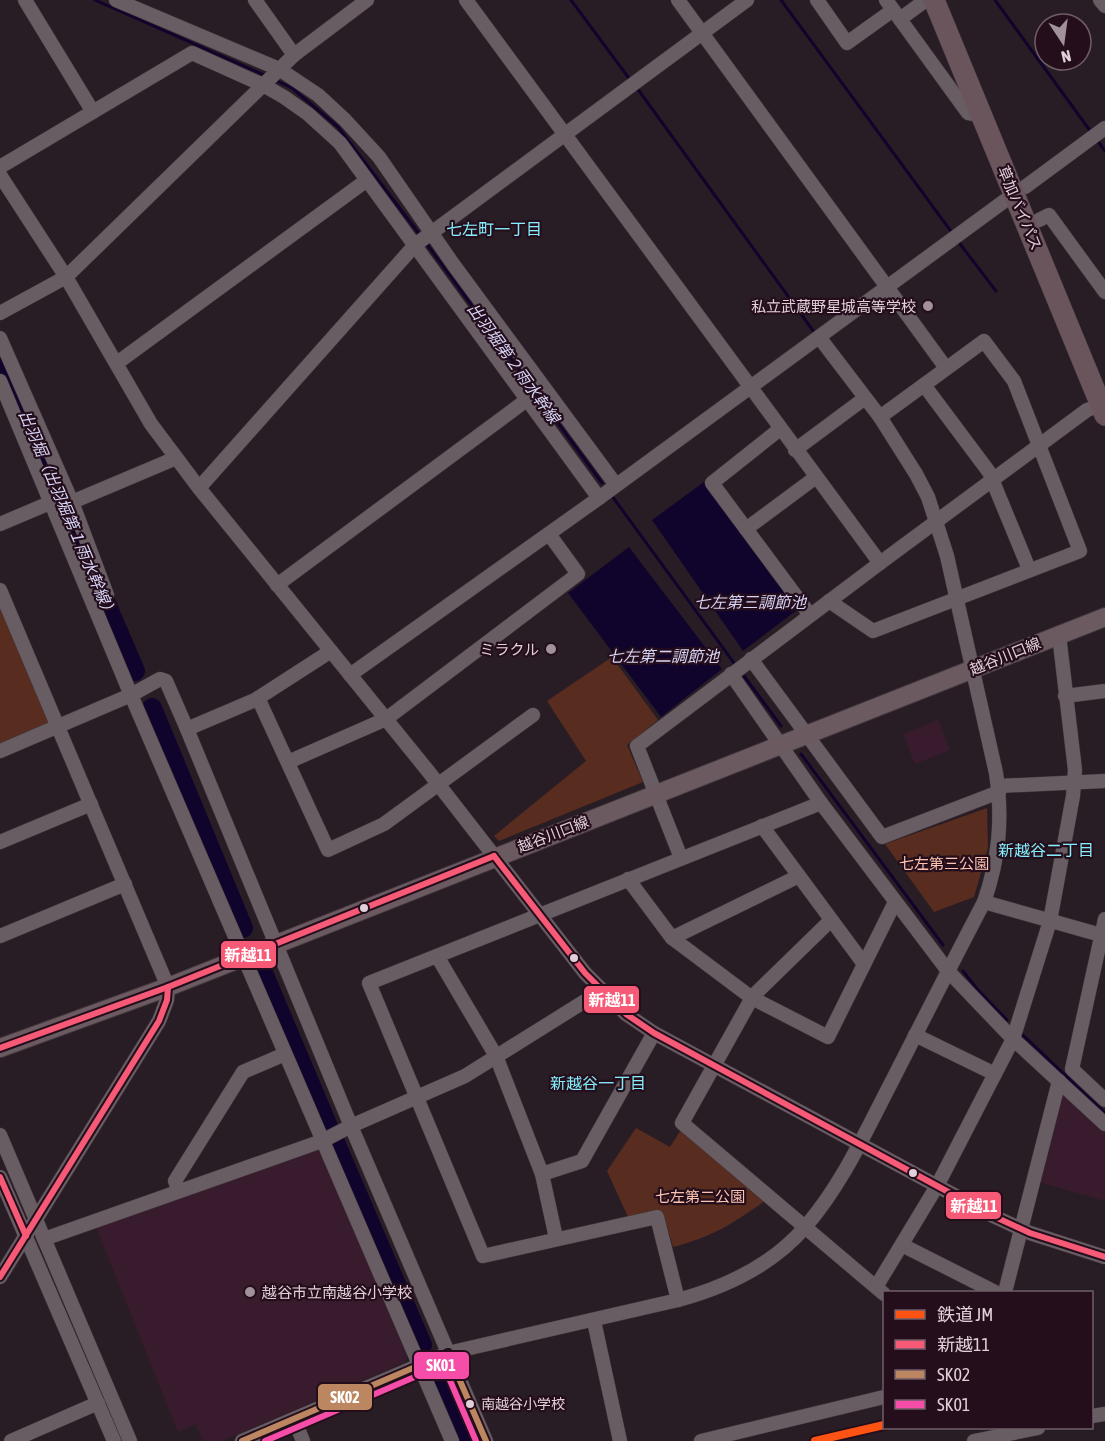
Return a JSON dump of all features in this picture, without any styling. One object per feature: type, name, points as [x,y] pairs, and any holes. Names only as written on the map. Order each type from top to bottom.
[{"type":"highway","name":"草加バイパス","points":[[934,0],[980,112],[1019,190],[1039,220],[1105,381]]},
{"type":"highway","name":"草加バイパス","points":[[949,0],[1103,410]]},
{"type":"main road","name":"越谷川口線","points":[[0,1048],[168,987],[1105,616]]},
{"type":"street","points":[[25,0],[93,112]]},
{"type":"street","points":[[116,0],[279,69],[318,95],[345,120],[380,157],[431,232],[616,485]]},
{"type":"street","points":[[255,0],[294,55]]},
{"type":"street","points":[[0,313],[66,277],[294,55],[367,0]]},
{"type":"street","points":[[466,0],[880,563]]},
{"type":"street","points":[[678,0],[946,368]]},
{"type":"street","points":[[198,488],[415,245],[747,0]]},
{"type":"street","points":[[817,0],[847,43],[893,10],[926,0]]},
{"type":"street","points":[[1100,0],[1105,6]]},
{"type":"street","points":[[893,10],[968,113],[980,112]]},
{"type":"street","points":[[0,167],[192,53],[263,85],[284,97],[340,143],[599,498]]},
{"type":"street","points":[[940,76],[961,67]]},
{"type":"street","points":[[350,675],[599,498],[1105,128]]},
{"type":"street","points":[[0,175],[66,277],[151,424],[198,488],[386,719],[566,951],[601,991],[626,1014],[654,1033],[937,1186],[1020,1228],[1105,1257]]},
{"type":"street","points":[[117,363],[367,180]]},
{"type":"street","points":[[1039,220],[1049,215],[1105,292]]},
{"type":"street","points":[[242,1441],[448,1353],[594,1321],[705,1293],[729,1283],[770,1259],[805,1227],[833,1190],[860,1144],[984,902],[991,882],[999,842],[1001,807],[957,598],[937,521],[916,474],[880,417],[819,337]]},
{"type":"street","points":[[0,338],[72,502],[107,595]]},
{"type":"street","points":[[829,601],[873,631],[1080,551],[1014,381],[984,340],[880,417]]},
{"type":"street","points":[[0,381],[131,695],[418,1365],[447,1439]]},
{"type":"street","points":[[924,385],[993,480],[1029,570]]},
{"type":"street","points":[[795,450],[865,398]]},
{"type":"street","points":[[277,585],[528,399]]},
{"type":"street","points":[[681,858],[637,746],[1087,410],[1103,410]]},
{"type":"street","points":[[780,429],[712,483],[810,615]]},
{"type":"street","points":[[72,502],[176,458]]},
{"type":"street","points":[[746,529],[816,477]]},
{"type":"street","points":[[0,524],[52,502]]},
{"type":"street","points":[[288,762],[386,719],[578,574],[549,534]]},
{"type":"street","points":[[0,590],[168,987],[168,1000],[159,1021],[0,1277]]},
{"type":"street","points":[[831,920],[752,998],[682,1123],[880,1291],[902,1245],[937,1186],[1013,1040],[1050,921],[1075,770],[1059,635]]},
{"type":"street","points":[[187,729],[258,698],[331,651]]},
{"type":"street","points":[[751,659],[882,837],[999,789],[1105,781]]},
{"type":"street","points":[[731,674],[821,803],[948,971],[1013,1040],[1105,1124]]},
{"type":"street","points":[[0,751],[131,695],[160,679],[166,681],[351,1126],[486,1441]]},
{"type":"street","points":[[1065,696],[1105,691]]},
{"type":"street","points":[[258,698],[327,850],[384,824],[533,715]]},
{"type":"street","points":[[678,1300],[657,1217],[483,1256],[369,983],[821,803]]},
{"type":"street","points":[[0,842],[91,804]]},
{"type":"street","points":[[762,826],[864,964]]},
{"type":"street","points":[[672,938],[799,876]]},
{"type":"street","points":[[628,879],[672,938],[752,998],[828,1037],[895,902]]},
{"type":"street","points":[[0,936],[125,884]]},
{"type":"street","points":[[984,902],[1101,935]]},
{"type":"street","points":[[1105,919],[1072,1070],[1105,1100]]},
{"type":"street","points":[[436,956],[496,1056],[542,1174],[556,1238]]},
{"type":"street","points":[[45,1239],[322,1141],[465,1076],[601,991]]},
{"type":"street","points":[[542,1174],[582,1161],[654,1033]]},
{"type":"street","points":[[915,1035],[995,1074]]},
{"type":"street","points":[[179,1191],[176,1181],[243,1072],[285,1054]]},
{"type":"street","points":[[1005,1291],[1059,1082]]},
{"type":"street","points":[[0,1135],[130,1441]]},
{"type":"street","points":[[0,1177],[114,1441]]},
{"type":"street","points":[[902,1245],[991,1291]]},
{"type":"street","points":[[594,1321],[621,1441]]},
{"type":"street","points":[[701,1441],[883,1397]]},
{"type":"street","points":[[11,1441],[98,1403]]},
{"type":"street","points":[[294,1419],[303,1441]]},
{"type":"street","points":[[974,1441],[1033,1429]]},
{"type":"shaded area","points":[[938,720],[950,750],[915,764],[903,734]]},
{"type":"shaded area","points":[[1060,1087],[1105,1131],[1105,1201],[1036,1181]]},
{"type":"shaded area","name":"越谷市立南越谷小学校","points":[[314,1150],[320,1152],[407,1356],[405,1362],[222,1441],[203,1441],[196,1424],[178,1432],[96,1227]]},
{"type":"green space","points":[[0,603],[54,723],[0,746]]},
{"type":"green space","points":[[612,657],[658,720],[627,745],[643,782],[499,841],[494,836],[586,761],[547,701]]},
{"type":"green space","name":"七左第三公園","points":[[987,808],[988,848],[974,897],[934,912],[885,844]]},
{"type":"green space","name":"七左第二公園","points":[[636,1128],[670,1147],[682,1128],[766,1200],[722,1228],[673,1247],[663,1212],[628,1217],[607,1171]]},
{"type":"water","name":"七左第三調節池","points":[[704,482],[797,610],[743,651],[652,520]]},
{"type":"water","name":"七左第二調節池","points":[[629,547],[722,669],[661,717],[568,593]]},
{"type":"waterway","name":"出羽堀第２雨水幹線","points":[[95,0],[264,75]]},
{"type":"waterway","points":[[571,0],[631,81]]},
{"type":"waterway","points":[[781,0],[953,234]]},
{"type":"waterway","points":[[995,0],[1091,132]]},
{"type":"waterway","name":"出羽堀第２雨水幹線","points":[[275,80],[292,88],[338,127],[420,235]]},
{"type":"waterway","points":[[637,88],[814,332]]},
{"type":"waterway","points":[[1097,140],[1105,151]]},
{"type":"waterway","points":[[957,240],[996,291]]},
{"type":"waterway","name":"出羽堀第２雨水幹線","points":[[426,243],[602,483]]},
{"type":"waterway","name":"出羽堀（出羽堀第１雨水幹線）","points":[[0,357],[135,671]]},
{"type":"waterway","name":"出羽堀第２雨水幹線","points":[[612,496],[734,663]]},
{"type":"waterway","name":"出羽堀第２雨水幹線","points":[[741,672],[781,726]]},
{"type":"waterway","name":"出羽堀（出羽堀第１雨水幹線）","points":[[152,708],[243,928]]},
{"type":"waterway","name":"出羽堀第２雨水幹線","points":[[801,754],[943,945]]},
{"type":"waterway","name":"出羽堀第２雨水幹線","points":[[963,971],[1007,1020]]},
{"type":"waterway","name":"出羽堀（出羽堀第１雨水幹線）","points":[[263,973],[329,1129]]},
{"type":"waterway","name":"出羽堀第２雨水幹線","points":[[1023,1035],[1105,1113]]},
{"type":"waterway","name":"出羽堀（出羽堀第１雨水幹線）","points":[[334,1140],[422,1345]]},
{"type":"waterway","name":"出羽堀（出羽堀第１雨水幹線）","points":[[437,1381],[464,1441]]},
{"type":"rail line","name":"JM","points":[[815,1441],[883,1425]]},
{"type":"transit line","name":"新越11","points":[[494,856],[585,973],[626,1014],[654,1033],[991,1215],[1030,1233],[1105,1257]]},
{"type":"transit line","name":"新越11","points":[[0,1048],[168,987],[494,856]]},
{"type":"transit line","name":"新越11","points":[[0,1277],[159,1021],[167,1000],[168,987]]},
{"type":"transit line","name":"新越11","points":[[0,1177],[26,1236]]},
{"type":"transit line","name":"SK02","points":[[448,1353],[486,1441]]},
{"type":"transit line","name":"SK02","points":[[242,1441],[448,1353]]},
{"type":"transit line","name":"SK01","points":[[440,1357],[476,1441]]},
{"type":"transit line","name":"SK01","points":[[265,1441],[452,1361]]},
{"type":"place","name":"私立武蔵野星城高等学校","points":[[928,306]]},
{"type":"place","name":"ミラクル","points":[[551,649]]},
{"type":"place","name":"越谷市立南越谷小学校","points":[[250,1292]]},
{"type":"place","name":"南越谷小学校","points":[[470,1404]]},
{"type":"district","name":"七左町一丁目","points":[[494,229]]},
{"type":"district","name":"新越谷二丁目","points":[[1046,850]]},
{"type":"district","name":"新越谷一丁目","points":[[598,1083]]}]
